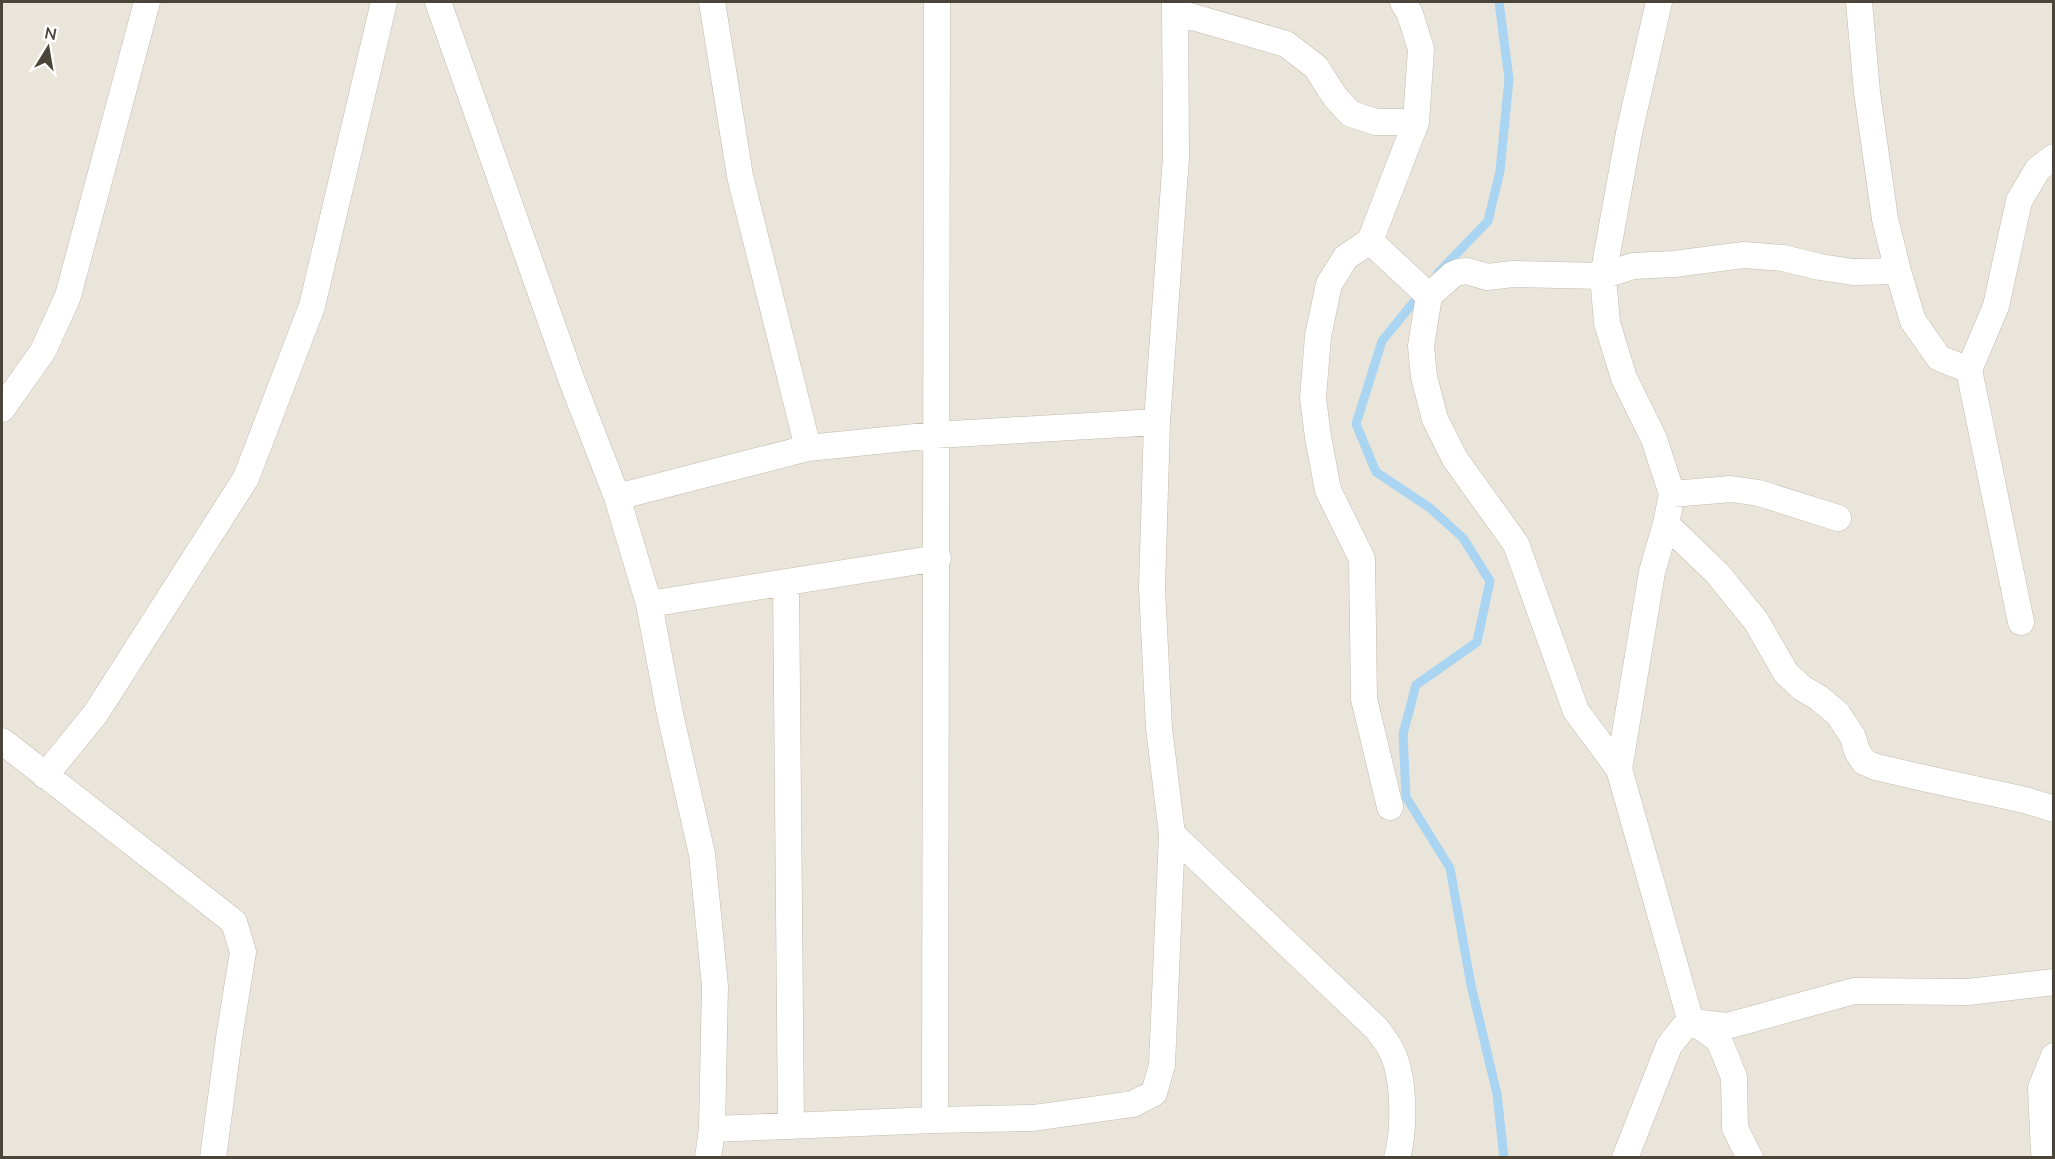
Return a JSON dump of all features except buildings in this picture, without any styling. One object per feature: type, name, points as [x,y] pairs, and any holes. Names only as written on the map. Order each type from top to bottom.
[{"type":"street","points":[[2,409],[43,351],[68,296],[147,2]]},
{"type":"street","points":[[45,776],[96,713],[246,478],[312,306],[384,2]]},
{"type":"street","points":[[438,2],[572,381],[617,498],[649,604],[669,714],[702,854],[715,986],[712,1130],[708,1158]]},
{"type":"street","points":[[712,2],[722,78],[740,176],[808,448]]},
{"type":"street","points":[[935,1120],[938,558],[935,435],[937,2]]},
{"type":"street","points":[[1390,807],[1364,699],[1362,559],[1328,490],[1313,398],[1318,336],[1329,284],[1346,257],[1370,241],[1416,122],[1421,49],[1410,14],[1403,2]]},
{"type":"street","points":[[1619,769],[1652,572],[1672,494],[1654,439],[1624,378],[1610,334],[1607,323],[1604,276],[1629,133],[1659,2]]},
{"type":"street","points":[[1859,2],[1867,92],[1885,219],[1898,271],[1913,321],[1939,358],[1969,370]]},
{"type":"street","points":[[712,1130],[1033,1118],[1133,1104],[1154,1093],[1162,1065],[1172,834],[1159,728],[1152,588],[1157,422],[1176,157],[1176,7],[1286,44],[1316,67],[1335,97],[1351,114],[1376,122],[1416,122]]},
{"type":"street","points":[[2021,622],[1969,370],[1996,306],[2019,201],[2038,169],[2054,157]]},
{"type":"street","points":[[1370,241],[1429,296]]},
{"type":"street","points":[[1750,1158],[1735,1128],[1734,1077],[1719,1040],[1707,1030],[1691,1022],[1619,769],[1575,711],[1516,544],[1455,459],[1435,419],[1424,377],[1420,346],[1429,296],[1452,275],[1459,272],[1467,271],[1487,277],[1513,274],[1604,276],[1633,266],[1674,264],[1744,255],[1783,258],[1853,272],[1898,271]]},
{"type":"street","points":[[617,498],[808,448],[935,435],[1157,422]]},
{"type":"street","points":[[1672,494],[1731,489],[1759,493],[1838,518]]},
{"type":"street","points":[[1666,524],[1718,574],[1756,621],[1786,673],[1802,688],[1819,698],[1838,714],[1853,737],[1857,752],[1864,762],[1876,767],[2025,800],[2054,809]]},
{"type":"street","points":[[649,604],[938,558]]},
{"type":"street","points":[[786,582],[791,1126]]},
{"type":"street","points":[[2,741],[234,922],[243,952],[213,1158]]},
{"type":"street","points":[[1172,834],[1377,1029],[1391,1049],[1402,1089],[1400,1147],[1397,1158]]},
{"type":"street","points":[[1625,1158],[1669,1046],[1683,1028],[1691,1022],[1727,1026],[1854,991],[1968,992],[2054,982]]},
{"type":"street","points":[[2044,1152],[2041,1088],[2054,1056]]},
{"type":"shaded area","points":[[2,2],[2053,2],[2053,1157],[2,1157]]},
{"type":"waterway","points":[[1438,273],[1488,221],[1500,171],[1509,79],[1499,2]]},
{"type":"waterway","points":[[1421,293],[1382,341],[1356,424],[1376,472],[1430,508],[1463,538],[1490,581],[1477,642],[1416,685],[1403,734],[1406,797],[1450,868],[1471,985],[1497,1094],[1504,1158]]}]
